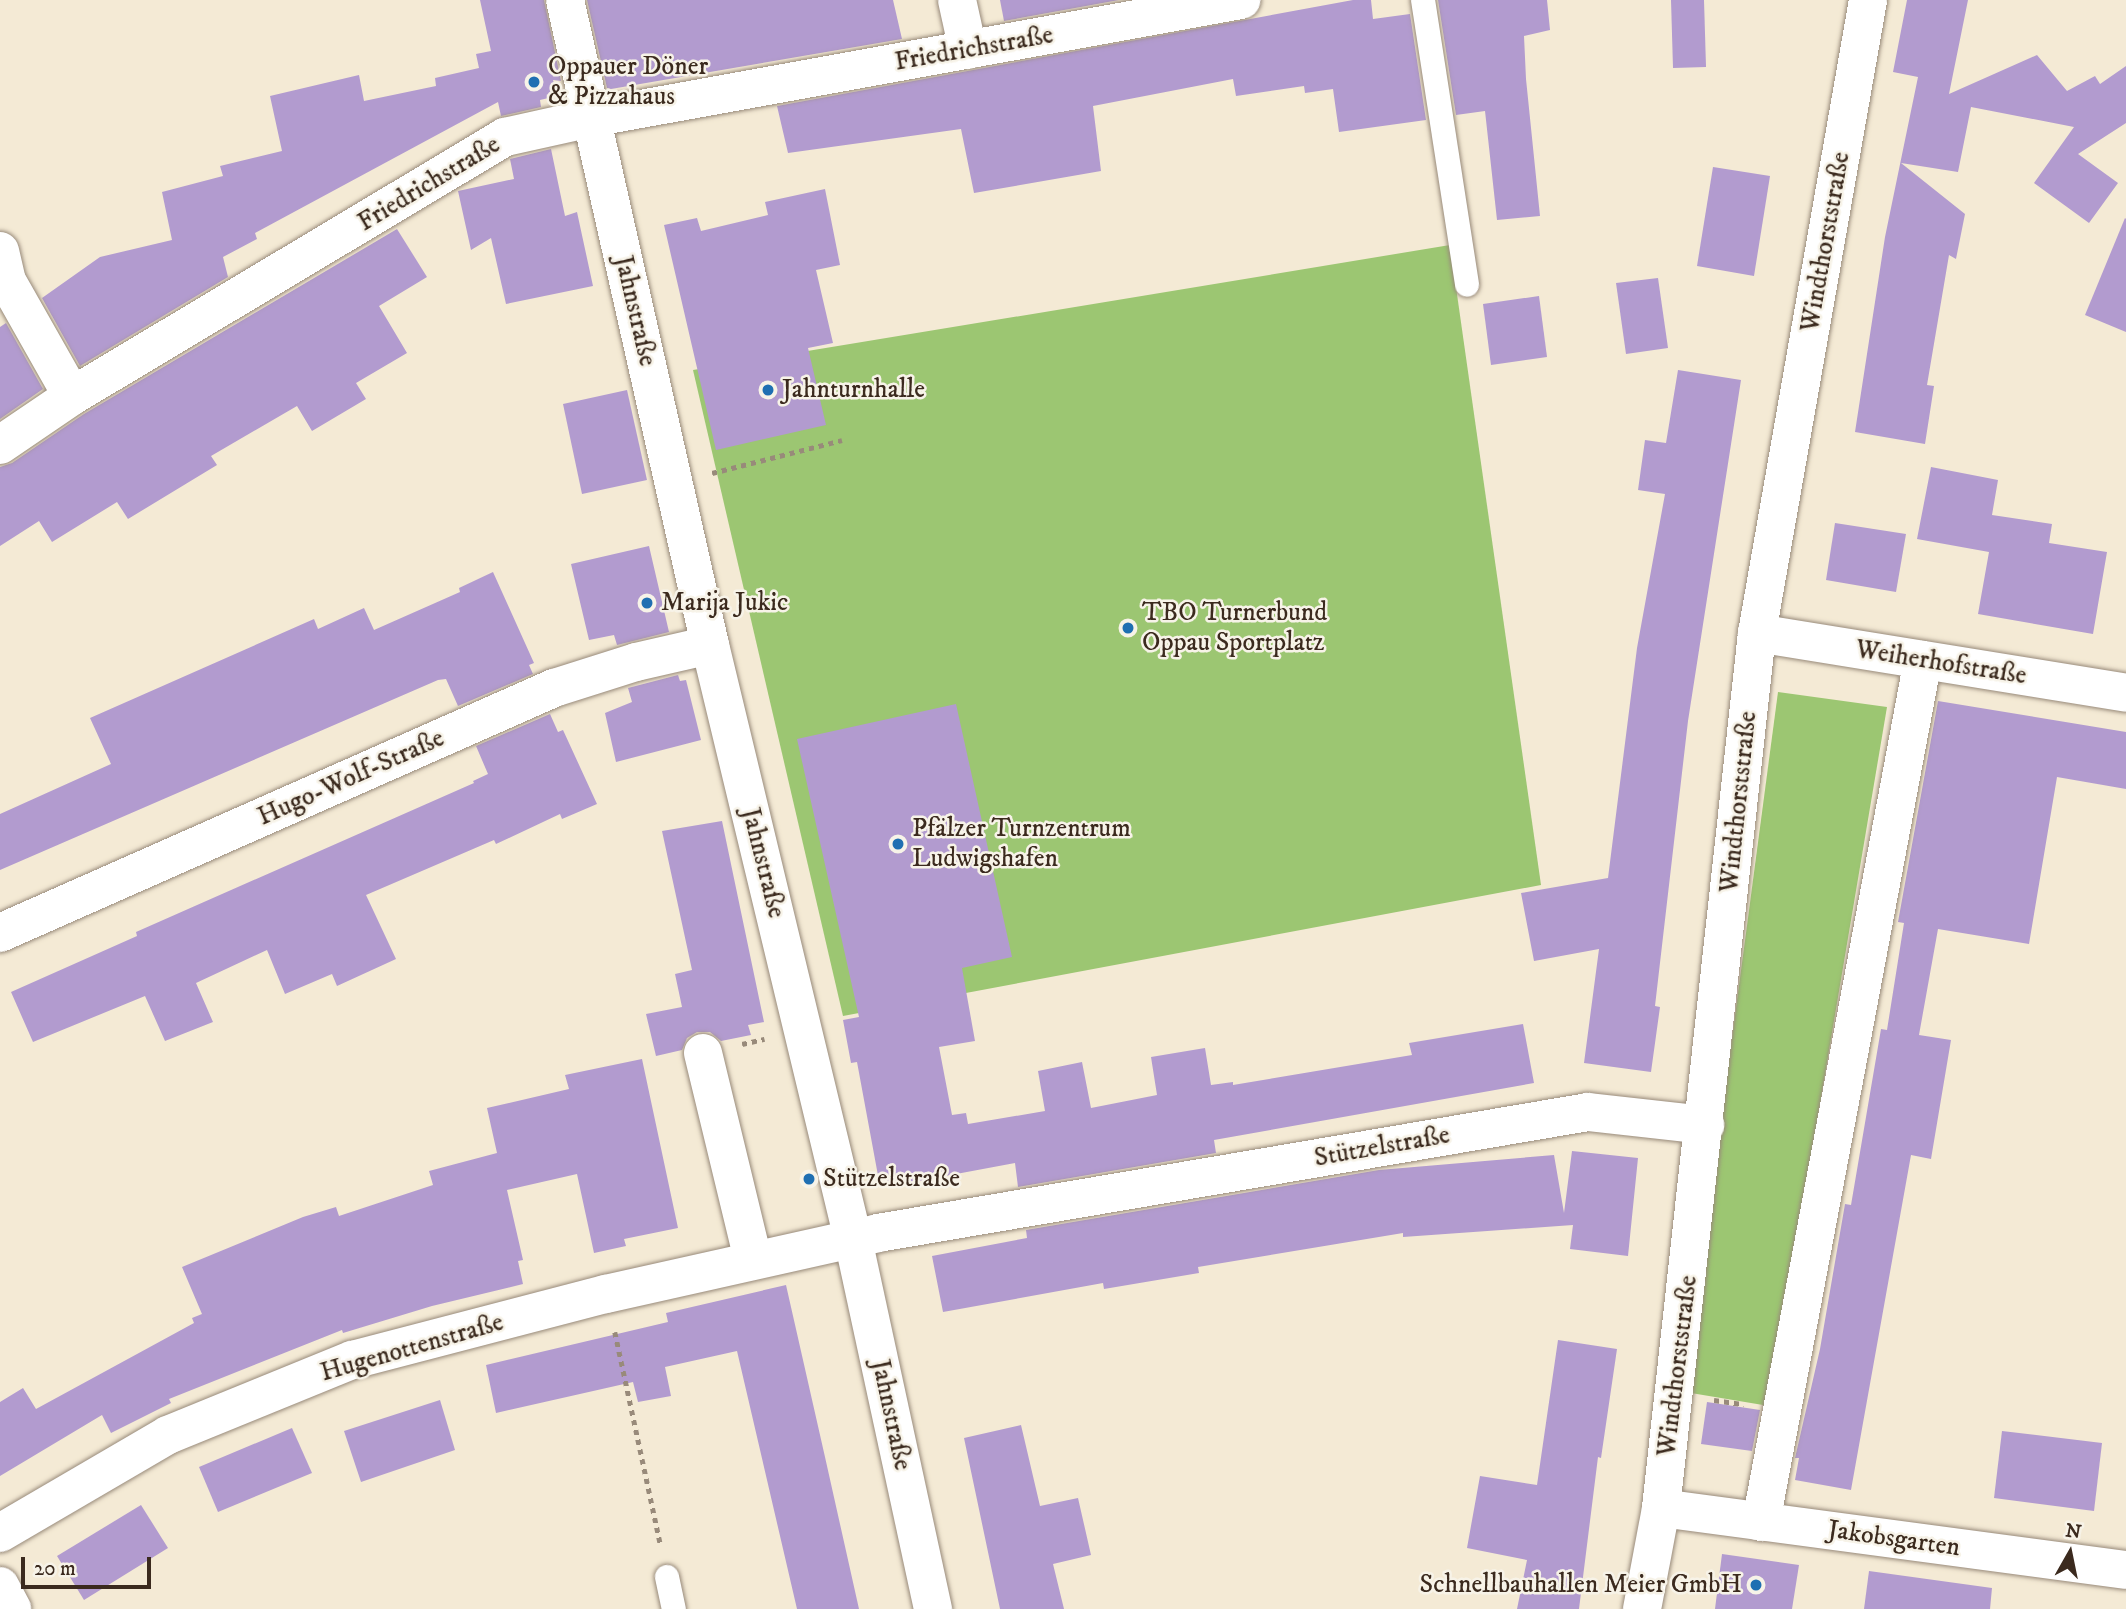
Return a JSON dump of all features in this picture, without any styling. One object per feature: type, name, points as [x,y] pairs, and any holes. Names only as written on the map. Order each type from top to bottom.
[{"type":"street","name":"Jahnstraße","points":[[565,0],[710,645],[853,1239],[933,1609]]},
{"type":"street","points":[[957,0],[968,50]]},
{"type":"street","name":"Friedrichstraße","points":[[0,445],[72,396],[505,137],[591,118],[1241,0]]},
{"type":"street","name":"Windthorststraße","points":[[1642,1609],[1661,1508],[1675,1394],[1757,633],[1868,0]]},
{"type":"street","points":[[0,251],[6,281],[72,396]]},
{"type":"street","name":"Weiherhofstraße","points":[[1757,633],[2126,693]]},
{"type":"street","name":"Hugo-Wolf-Straße","points":[[0,933],[554,688],[636,662],[710,645]]},
{"type":"street","points":[[1762,1522],[1923,660]]},
{"type":"street","points":[[702,1053],[753,1260]]},
{"type":"street","name":"Stützelstraße","points":[[853,1239],[1588,1112],[1705,1125]]},
{"type":"street","name":"Hugenottenstraße","points":[[0,1533],[168,1435],[352,1360],[606,1294],[853,1239]]},
{"type":"street","name":"Jakobsgarten","points":[[1661,1508],[2126,1570]]},
{"type":"street","points":[[0,1586],[12,1609]]},
{"type":"lane","points":[[1423,0],[1467,285]]},
{"type":"lane","points":[[667,1577],[674,1609]]},
{"type":"path","points":[[673,483],[842,440]]},
{"type":"path","points":[[702,1053],[803,1030]]},
{"type":"path","points":[[606,1294],[667,1577]]},
{"type":"path","points":[[1675,1394],[1783,1410]]},
{"type":"green space","name":"TBO Turnerbund Oppau Sportplatz","points":[[1450,245],[1541,885],[843,1016],[693,370]]},
{"type":"green space","points":[[1778,692],[1887,707],[1769,1406],[1685,1392]]},
{"type":"building","points":[[480,0],[544,0],[561,81],[553,80],[557,96],[540,100],[541,107],[501,116],[498,102],[255,233],[257,239],[223,257],[228,277],[80,366],[42,298],[100,257],[172,240],[162,192],[223,176],[220,166],[282,151],[270,96],[359,75],[364,101],[436,86],[435,78],[479,68],[476,54],[491,51]]},
{"type":"building","points":[[587,0],[893,0],[902,39],[611,89],[607,88]]},
{"type":"building","points":[[1000,0],[1119,0],[1004,21]]},
{"type":"building","points":[[1353,0],[1371,0],[1373,19],[1410,14],[1426,120],[1339,132],[1333,89],[1305,93],[1304,86],[1236,96],[1233,79],[1093,106],[1101,171],[974,193],[961,129],[788,153],[777,106]]},
{"type":"building","points":[[1438,0],[1547,0],[1550,30],[1524,36],[1540,216],[1497,220],[1485,111],[1456,115]]},
{"type":"building","points":[[1671,0],[1704,0],[1706,67],[1673,68]]},
{"type":"building","points":[[1907,0],[1968,0],[1949,94],[2037,55],[2067,91],[2095,76],[2100,84],[2126,66],[2126,123],[2078,154],[2118,183],[2089,223],[2034,183],[2074,127],[1971,107],[1958,172],[1901,163],[1965,214],[1956,259],[1949,255],[1927,385],[1934,386],[1925,444],[1855,432],[1885,237],[1918,77],[1893,72]]},
{"type":"building","points":[[551,149],[565,216],[577,212],[593,286],[506,304],[491,238],[471,250],[458,191],[514,179],[510,159]]},
{"type":"building","points":[[1713,167],[1770,176],[1754,276],[1697,266]]},
{"type":"building","points":[[825,189],[840,265],[816,270],[833,343],[808,348],[826,425],[716,450],[664,225],[697,218],[701,231],[768,215],[765,202]]},
{"type":"building","points":[[2126,219],[2126,332],[2085,315]]},
{"type":"building","points":[[397,229],[427,277],[379,306],[407,353],[356,383],[366,399],[312,431],[297,406],[211,456],[217,465],[128,519],[117,502],[52,542],[39,521],[0,546],[0,467],[12,463],[84,414]]},
{"type":"building","points":[[1658,278],[1668,348],[1626,354],[1616,283]]},
{"type":"building","points":[[1539,296],[1547,357],[1491,365],[1483,304]]},
{"type":"building","points":[[6,323],[43,389],[0,419],[0,327]]},
{"type":"building","points":[[1678,370],[1741,380],[1688,721],[1655,1006],[1660,1007],[1651,1072],[1584,1063],[1599,949],[1534,961],[1521,893],[1608,878],[1637,648],[1665,494],[1638,490],[1645,440],[1666,443]]},
{"type":"building","points":[[627,390],[647,480],[582,494],[563,404]]},
{"type":"building","points":[[1931,467],[1998,480],[1992,515],[2052,524],[2049,543],[2107,552],[2093,634],[1978,614],[1989,552],[1917,539]]},
{"type":"building","points":[[1835,523],[1906,534],[1896,592],[1826,580]]},
{"type":"building","points":[[649,546],[669,632],[617,645],[614,635],[589,640],[571,564]]},
{"type":"building","points":[[493,572],[534,663],[529,665],[533,674],[458,706],[446,679],[438,680],[0,870],[0,814],[111,764],[90,718],[314,619],[318,629],[364,608],[374,630],[460,592],[459,588]]},
{"type":"building","points":[[678,675],[680,681],[686,680],[701,740],[616,762],[605,713],[632,702],[628,688]]},
{"type":"building","points":[[1938,701],[2126,732],[2126,789],[2057,777],[2029,944],[1938,929],[1919,1035],[1951,1040],[1931,1159],[1911,1155],[1851,1490],[1795,1480],[1799,1458],[1795,1458],[1820,1349],[1845,1204],[1851,1205],[1881,1029],[1887,1030],[1904,923],[1898,922]]},
{"type":"building","points":[[956,704],[1012,957],[962,968],[975,1041],[939,1047],[952,1115],[966,1113],[968,1124],[1045,1111],[1038,1071],[1082,1062],[1091,1108],[1157,1095],[1151,1057],[1205,1048],[1211,1085],[1233,1082],[1233,1085],[1412,1055],[1409,1043],[1523,1024],[1534,1083],[1214,1140],[1216,1153],[1018,1187],[1015,1163],[892,1186],[879,1181],[857,1062],[851,1063],[843,1020],[859,1017],[797,739]]},
{"type":"building","points":[[550,714],[558,732],[563,730],[597,804],[562,819],[560,814],[496,844],[494,840],[366,895],[396,959],[337,986],[332,974],[285,994],[267,950],[196,983],[213,1022],[165,1041],[145,996],[33,1042],[11,992],[137,936],[136,932],[474,783],[473,781],[488,774],[476,746]]},
{"type":"building","points":[[722,821],[764,1022],[748,1025],[751,1035],[721,1041],[710,1032],[697,1032],[687,1038],[682,1050],[656,1056],[646,1014],[682,1007],[675,974],[692,970],[662,831]]},
{"type":"building","points":[[642,1059],[678,1228],[624,1239],[626,1246],[594,1253],[577,1174],[507,1190],[523,1260],[518,1261],[523,1284],[432,1306],[343,1333],[342,1330],[169,1399],[171,1403],[111,1433],[102,1415],[0,1476],[0,1402],[23,1388],[36,1409],[194,1323],[192,1318],[202,1314],[182,1267],[303,1217],[336,1207],[339,1216],[433,1185],[429,1171],[497,1153],[487,1108],[569,1089],[565,1075]]},
{"type":"building","points":[[1572,1151],[1638,1158],[1628,1256],[1570,1249],[1573,1225],[1403,1237],[1403,1233],[1198,1267],[1199,1273],[1104,1289],[1103,1283],[943,1312],[932,1256],[1027,1238],[1026,1230],[1379,1170],[1554,1155],[1564,1213]]},
{"type":"building","points":[[786,1285],[859,1609],[797,1609],[737,1351],[665,1367],[671,1396],[638,1402],[633,1382],[496,1413],[486,1365],[668,1322],[666,1313]]},
{"type":"building","points":[[1558,1340],[1617,1349],[1601,1458],[1598,1457],[1579,1609],[1517,1609],[1527,1560],[1467,1548],[1480,1476],[1537,1485]]},
{"type":"building","points":[[440,1400],[455,1450],[361,1482],[344,1431]]},
{"type":"building","points":[[1707,1402],[1760,1410],[1752,1451],[1701,1444]]},
{"type":"building","points":[[1021,1425],[1040,1506],[1078,1498],[1091,1555],[1053,1564],[1064,1609],[1000,1609],[964,1438]]},
{"type":"building","points":[[292,1428],[312,1473],[218,1512],[199,1467]]},
{"type":"building","points":[[2002,1431],[2102,1443],[2094,1511],[1994,1498]]},
{"type":"building","points":[[141,1505],[168,1548],[84,1600],[57,1556]]},
{"type":"building","points":[[1722,1554],[1799,1565],[1792,1609],[1715,1609]]},
{"type":"building","points":[[1869,1571],[1992,1588],[1990,1609],[1864,1609]]},
{"type":"place","name":"Oppauer Döner & Pizzahaus","points":[[534,82]]},
{"type":"place","name":"Jahnturnhalle","points":[[768,390]]},
{"type":"place","name":"Marija Jukic","points":[[647,603]]},
{"type":"place","name":"TBO Turnerbund Oppau Sportplatz","points":[[1128,628]]},
{"type":"place","name":"Pfälzer Turnzentrum Ludwigshafen","points":[[898,844]]},
{"type":"place","name":"Stützelstraße","points":[[809,1179]]},
{"type":"place","name":"Schnellbauhallen Meier GmbH","points":[[1756,1585]]}]
